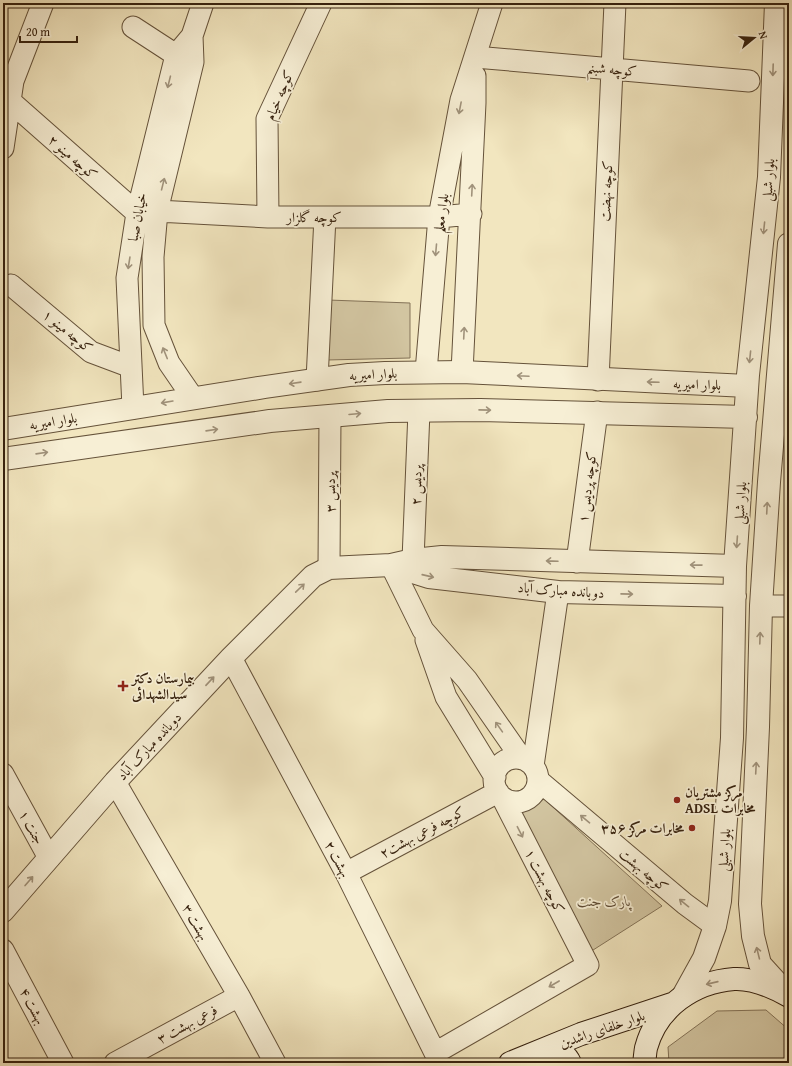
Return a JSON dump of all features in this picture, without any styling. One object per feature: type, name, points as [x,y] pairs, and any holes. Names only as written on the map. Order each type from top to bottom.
[{"type":"street","points":[[3,148],[13,81],[43,3]]},
{"type":"street","name":"خیابان صبا","points":[[133,408],[127,278],[192,62],[192,36],[203,3]]},
{"type":"street","name":"کوچه خیام","points":[[268,217],[266,119],[321,3]]},
{"type":"street","name":"بلوار معلم","points":[[426,372],[439,217],[461,100],[492,3]]},
{"type":"street","name":"کوچه نهضت","points":[[598,380],[615,3]]},
{"type":"street","name":"بلوار شبلی","points":[[678,1000],[704,958],[715,926],[720,900],[732,738],[735,566],[748,386],[769,177],[776,3]]},
{"type":"street","points":[[133,27],[176,55]]},
{"type":"street","name":"خیابان صبا","points":[[192,36],[176,55],[147,212],[152,257],[154,324],[169,363],[193,398]]},
{"type":"street","name":"بلوار معلم","points":[[462,372],[471,214],[475,57]]},
{"type":"street","name":"کوچه شبنم","points":[[475,57],[749,81]]},
{"type":"street","name":"کوچه مینو ۲","points":[[10,101],[147,212]]},
{"type":"street","name":"کوچه گلزار","points":[[147,212],[268,217],[439,217],[471,214]]},
{"type":"street","points":[[317,380],[325,217]]},
{"type":"street","name":"بلوار شبلی","points":[[789,244],[779,351],[784,376],[781,433],[762,606],[750,904],[753,936],[760,964],[789,996]]},
{"type":"street","name":"کوچه مینو ۱","points":[[11,285],[91,352],[131,367]]},
{"type":"street","name":"بلوار امیریه","points":[[3,429],[193,398],[348,375],[462,372],[598,380],[748,386]]},
{"type":"street","points":[[265,387],[270,421]]},
{"type":"street","points":[[3,459],[270,421],[388,411],[480,410],[746,417]]},
{"type":"street","name":"پردیس ۲","points":[[413,560],[419,411]]},
{"type":"street","name":"کوچه پردیس ۱","points":[[577,562],[597,412]]},
{"type":"street","name":"پردیس ۳","points":[[329,568],[330,416]]},
{"type":"street","name":"دوبانده مبارک آباد","points":[[3,911],[115,782],[231,658],[314,576],[329,568],[391,565],[413,560],[442,557],[735,566]]},
{"type":"street","points":[[391,565],[422,630]]},
{"type":"street","name":"دوبانده مبارک آباد","points":[[391,565],[429,577],[558,592],[735,596]]},
{"type":"street","points":[[531,768],[514,758],[507,760],[497,770],[498,789],[509,801],[523,801],[529,798],[537,787],[531,768],[558,592]]},
{"type":"street","points":[[762,606],[789,606]]},
{"type":"street","name":"کوچه بهشت","points":[[422,630],[467,680],[531,768],[685,904],[715,926]]},
{"type":"street","name":"کوچه بهشت ۱","points":[[422,630],[446,697],[498,789],[588,965],[438,1058]]},
{"type":"street","name":"بهشت ۲","points":[[231,658],[346,873],[438,1058]]},
{"type":"street","name":"جنت ۱","points":[[3,774],[49,858]]},
{"type":"street","name":"بهشت ۳","points":[[115,782],[239,996],[274,1063]]},
{"type":"street","name":"کوچه فرعی بهشت۲","points":[[346,873],[498,789]]},
{"type":"street","name":"بهشت ۴","points":[[3,950],[63,1063]]},
{"type":"street","points":[[644,1063],[646,1047],[656,1024],[678,1000],[708,983],[736,979],[763,983],[789,996]]},
{"type":"street","name":"فرعی بهشت ۳","points":[[115,1063],[239,996]]},
{"type":"street","name":"بلوار خلفای راشدین","points":[[510,1063],[581,1034],[678,1000]]},
{"type":"street","points":[[550,1047],[560,1050],[568,1058],[570,1063]]},
{"type":"green space","points":[[328,300],[410,303],[410,358],[327,360]]},
{"type":"green space","name":"پارک جنت","points":[[544,799],[662,906],[590,952],[519,812]]},
{"type":"green space","points":[[766,1010],[789,1030],[789,1063],[669,1063],[668,1047],[717,1011]]},
{"type":"place","name":"بیمارستان دکتر سیدالشهدائی","points":[[123,686]]},
{"type":"place","name":"مرکز مشتریان ADSL مخابرات","points":[[677,800]]},
{"type":"place","name":"مخابرات مرکز ۳۵۶","points":[[692,828]]}]
